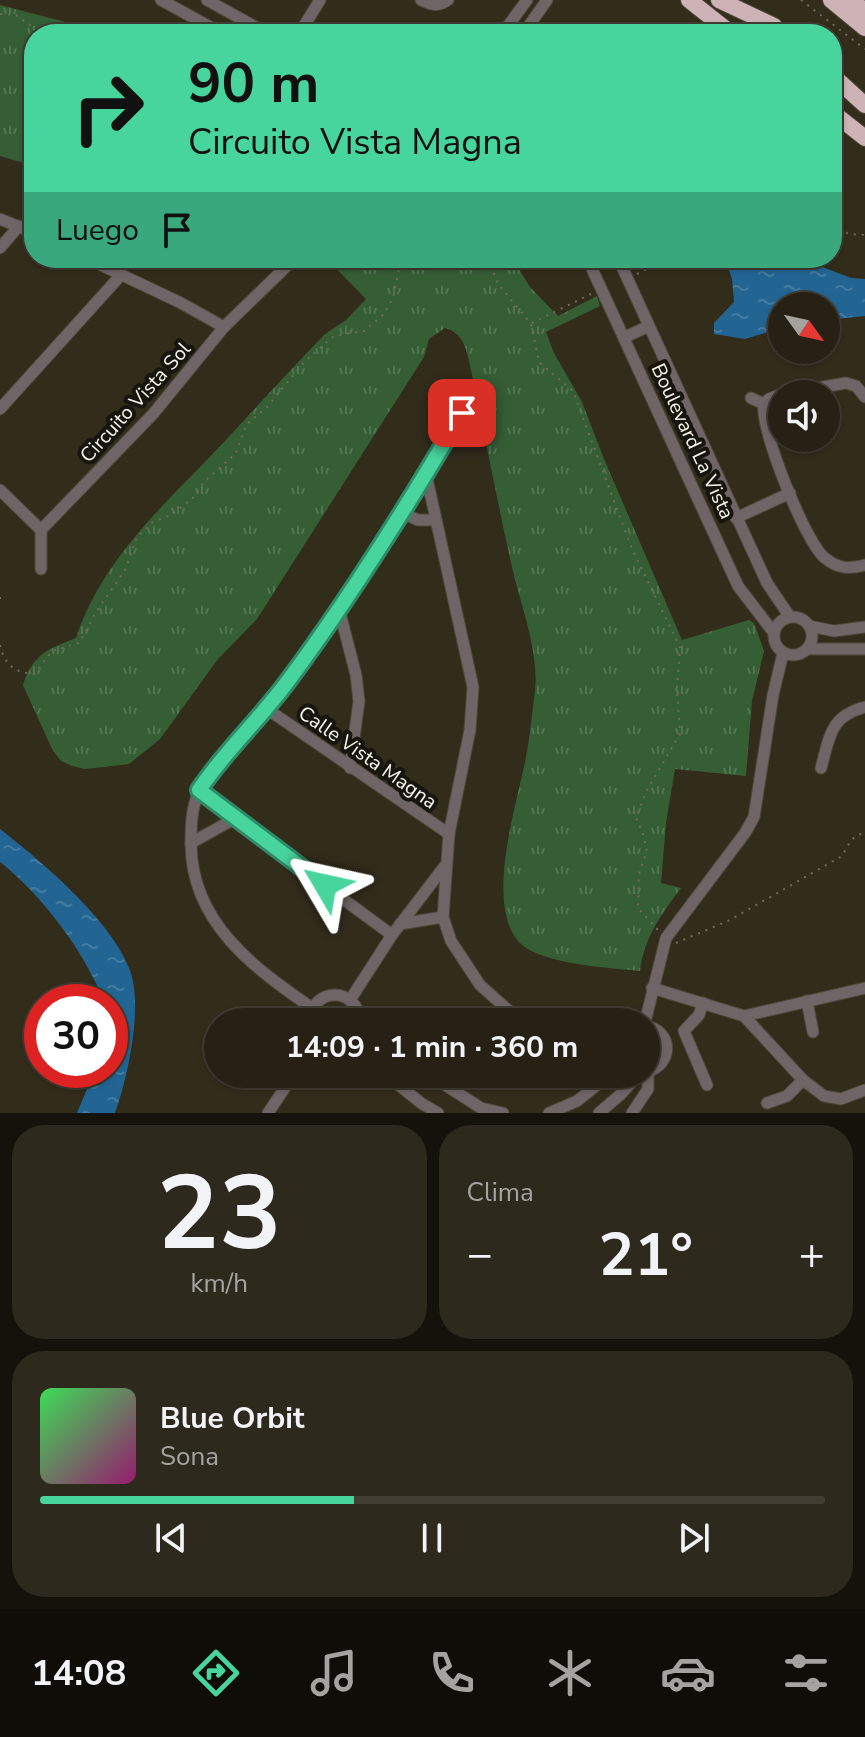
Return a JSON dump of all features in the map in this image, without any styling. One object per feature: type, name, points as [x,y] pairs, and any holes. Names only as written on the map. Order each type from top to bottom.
[{"type":"highway","points":[[689,0],[719,24]]},
{"type":"highway","points":[[719,0],[767,24]]},
{"type":"highway","points":[[738,0],[771,24]]},
{"type":"highway","points":[[831,0],[865,28]]},
{"type":"highway","points":[[847,0],[865,10]]},
{"type":"highway","points":[[842,75],[865,91]]},
{"type":"highway","points":[[842,84],[865,105]]},
{"type":"highway","points":[[842,120],[865,138]]},
{"type":"street","points":[[161,0],[205,24]]},
{"type":"street","points":[[207,0],[250,24]]},
{"type":"street","points":[[305,24],[320,0]]},
{"type":"street","points":[[421,0],[442,5],[448,0]]},
{"type":"street","points":[[509,24],[527,0]]},
{"type":"street","points":[[530,24],[547,0]]},
{"type":"street","points":[[0,219],[24,228]]},
{"type":"street","points":[[0,248],[19,226]]},
{"type":"street","points":[[107,268],[224,327]]},
{"type":"street","name":"Circuito Vista Sol","points":[[41,530],[153,414],[224,327],[285,268]]},
{"type":"street","name":"Boulevard La Vista","points":[[592,268],[738,586],[774,633]]},
{"type":"street","name":"Boulevard La Vista","points":[[622,268],[767,583],[790,617]]},
{"type":"street","points":[[0,409],[121,275]]},
{"type":"street","points":[[625,337],[649,326]]},
{"type":"street","points":[[840,384],[860,382],[865,397]]},
{"type":"street","points":[[751,398],[764,404]]},
{"type":"street","points":[[768,400],[764,404],[763,421],[790,493],[817,552],[842,568],[865,565]]},
{"type":"street","points":[[357,1008],[350,1000],[333,995],[317,1002],[312,1008],[243,955],[212,920],[191,865],[194,807],[199,790],[267,709],[339,609],[462,413]]},
{"type":"street","points":[[426,474],[473,687],[470,730],[449,834],[443,917],[451,941],[480,985],[506,1008]]},
{"type":"street","points":[[0,490],[41,530],[41,569]]},
{"type":"street","points":[[736,518],[790,493]]},
{"type":"street","points":[[402,513],[418,520],[434,520]]},
{"type":"street","points":[[339,609],[356,675],[359,701],[350,768]]},
{"type":"street","points":[[807,649],[812,638],[809,626],[801,618],[790,617],[779,622],[774,633],[775,644],[783,653],[796,656],[807,649],[865,649]]},
{"type":"street","points":[[809,626],[834,631],[865,627]]},
{"type":"street","points":[[648,1008],[666,938],[754,817],[770,708],[783,653]]},
{"type":"street","points":[[821,768],[838,720],[851,710],[865,707]]},
{"type":"street","name":"Calle Vista Magna","points":[[267,709],[449,834]]},
{"type":"street","points":[[199,790],[392,935]]},
{"type":"street","points":[[191,843],[234,819]]},
{"type":"street","points":[[350,1000],[392,935],[446,865]]},
{"type":"street","points":[[400,924],[443,917]]},
{"type":"street","points":[[652,988],[744,1016],[817,1092],[833,1099],[865,1090]]},
{"type":"street","points":[[744,1016],[865,988]]},
{"type":"street","points":[[807,1001],[813,1032]]},
{"type":"street","points":[[703,1003],[696,1020],[684,1031],[707,1085]]},
{"type":"street","points":[[660,1031],[667,1051],[660,1065]]},
{"type":"street","points":[[767,1103],[787,1096],[803,1080]]},
{"type":"street","points":[[268,1113],[285,1088]]},
{"type":"street","points":[[402,1088],[438,1113]]},
{"type":"street","points":[[450,1088],[481,1108],[503,1113]]},
{"type":"street","points":[[549,1113],[577,1101],[593,1088]]},
{"type":"street","points":[[599,1113],[628,1088]]},
{"type":"street","points":[[632,1113],[648,1088]]},
{"type":"path","points":[[801,0],[832,24]]},
{"type":"path","points":[[0,14],[16,15],[28,24]]},
{"type":"path","points":[[842,31],[865,49]]},
{"type":"path","points":[[842,230],[865,235]]},
{"type":"path","points":[[0,645],[3,659],[19,673],[34,674],[52,651],[79,643],[125,570],[137,537],[153,522],[171,515],[193,498],[204,482],[236,453],[246,425],[267,407],[304,362],[334,336],[364,331],[383,315],[393,298],[399,269],[411,268]]},
{"type":"path","points":[[492,268],[498,284],[531,324],[539,362],[573,391],[632,549],[680,647],[677,688],[680,734],[647,790],[636,818],[647,851],[639,874],[638,908],[653,925]]},
{"type":"path","points":[[626,278],[647,268]]},
{"type":"path","points":[[531,324],[603,289]]},
{"type":"path","points":[[0,597],[0,605]]},
{"type":"path","points":[[677,944],[730,920],[842,856],[851,840],[865,831]]},
{"type":"green space","points":[[0,5],[73,24],[24,24],[24,163],[0,156]]},
{"type":"green space","points":[[336,268],[518,268],[530,287],[558,316],[597,296],[600,306],[546,332],[554,353],[582,402],[682,640],[749,620],[754,623],[764,651],[752,701],[746,776],[675,769],[661,883],[681,888],[649,937],[640,971],[575,964],[541,955],[518,941],[508,924],[504,902],[506,852],[529,741],[536,676],[469,359],[463,342],[451,330],[445,328],[429,339],[424,357],[257,619],[218,659],[160,739],[129,764],[85,769],[72,766],[61,761],[52,749],[23,685],[37,659],[76,638],[103,581],[139,532],[325,334],[346,320],[366,299]]},
{"type":"water","points":[[728,268],[825,268],[851,278],[865,279],[865,316],[840,319],[840,292],[768,292],[768,332],[745,339],[714,334],[714,323],[734,302]]},
{"type":"water","points":[[0,829],[73,892],[120,949],[129,968],[135,1001],[128,1066],[128,984],[96,984],[74,945],[46,907],[0,862]]},
{"type":"water","points":[[87,1088],[123,1088],[115,1113],[77,1113]]},
{"type":"route","points":[[325,885],[199,790],[267,709],[339,609],[462,413]]}]
